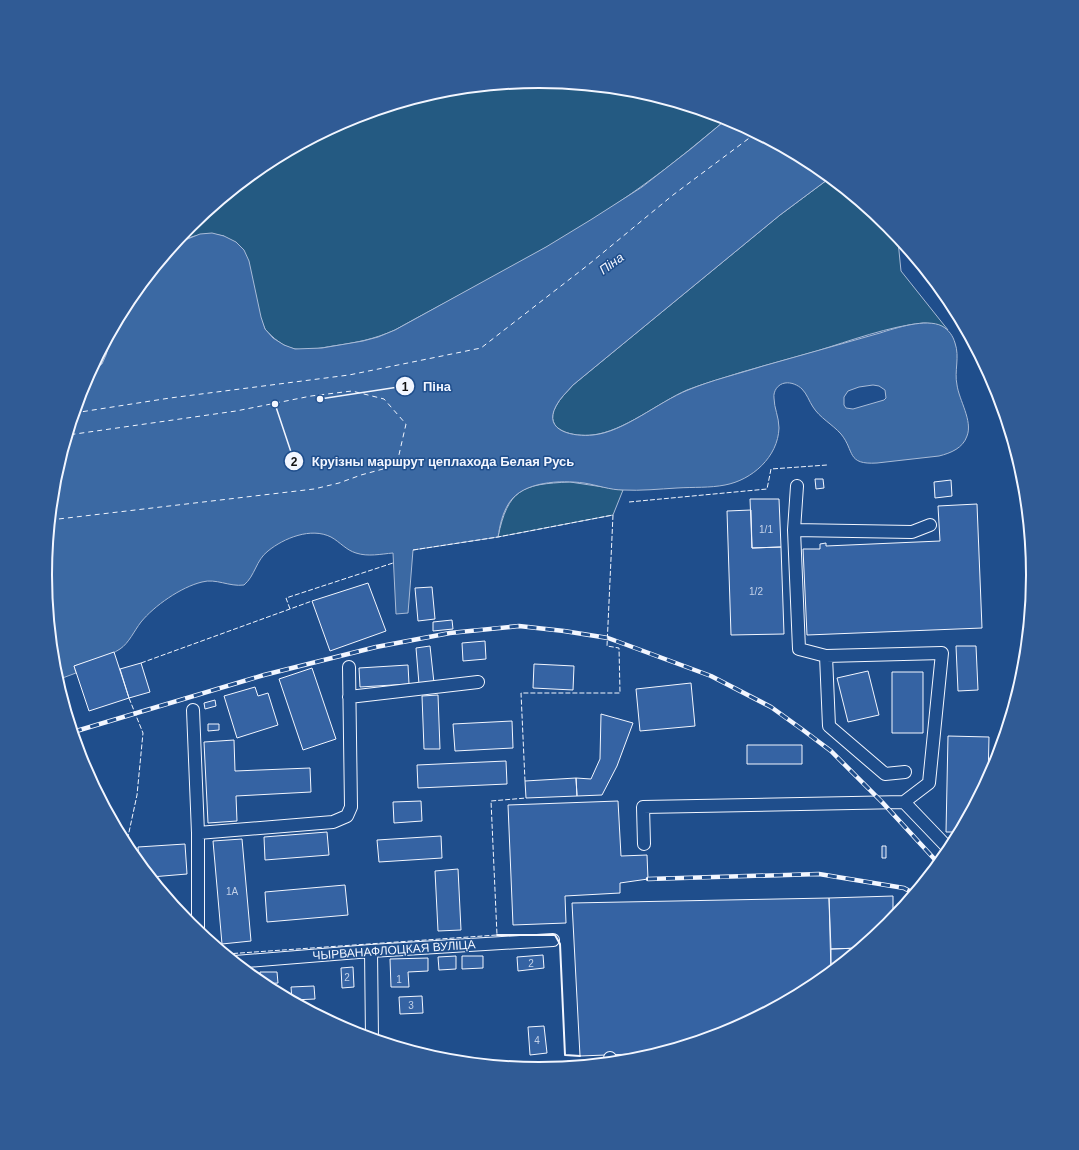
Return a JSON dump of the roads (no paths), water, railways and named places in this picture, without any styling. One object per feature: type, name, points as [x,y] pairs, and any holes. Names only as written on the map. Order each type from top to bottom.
[{"type":"street","points":[[644,844],[644,807],[904,802],[929,783],[942,652],[826,656],[799,649],[794,530],[797,486]]},
{"type":"street","points":[[794,530],[912,532],[930,524]]},
{"type":"street","points":[[826,656],[829,726],[885,774],[905,772]]},
{"type":"street","points":[[198,833],[333,822],[347,816],[351,807],[349,666]]},
{"type":"street","points":[[349,697],[478,682]]},
{"type":"street","points":[[193,710],[198,833],[198,923]]},
{"type":"street","points":[[904,802],[945,845]]},
{"type":"street","name":"ЧЫРВАНАФЛОЦКАЯ ВУЛІЦА","points":[[242,961],[371,951],[553,940]]},
{"type":"street","points":[[371,951],[372,1033]]},
{"type":"water","name":"Піна","points":[[722,123],[755,138],[783,153],[826,181],[780,215],[573,385],[556,406],[553,415],[553,422],[557,427],[562,431],[578,435],[605,433],[629,423],[677,395],[706,383],[894,329],[920,323],[928,323],[942,326],[947,329],[953,338],[956,348],[956,380],[968,424],[967,436],[963,444],[952,452],[939,456],[877,463],[860,462],[853,456],[841,434],[816,411],[802,389],[792,383],[782,384],[776,388],[774,393],[779,428],[778,439],[769,457],[762,466],[745,478],[725,485],[713,487],[618,490],[575,482],[554,482],[533,486],[523,490],[509,503],[503,515],[498,537],[413,550],[408,613],[396,614],[393,553],[365,555],[349,550],[331,537],[323,534],[315,533],[298,535],[274,546],[268,551],[258,563],[251,577],[244,585],[207,581],[185,588],[168,598],[146,616],[129,640],[116,652],[74,666],[76,673],[63,678],[56,639],[52,575],[56,511],[61,480],[69,449],[89,388],[117,331],[153,278],[186,239],[200,234],[212,233],[224,236],[236,242],[244,250],[249,261],[265,329],[273,338],[284,345],[295,349],[322,348],[363,341],[395,330],[546,247],[642,187]],"holes":[[[873,385],[879,386],[885,390],[886,398],[884,400],[853,409],[846,408],[844,405],[844,397],[848,391],[859,387]]]},
{"type":"railway","points":[[78,731],[264,675],[376,647],[450,633],[519,626],[564,631],[608,638],[711,676],[771,707],[831,751],[882,802],[935,860]]},
{"type":"railway","points":[[648,879],[819,874],[904,888],[910,891]]},
{"type":"place","name":"Піна","points":[[320,399]]},
{"type":"place","name":"Круізны маршрут цеплахода Белая Русь","points":[[275,404]]}]
